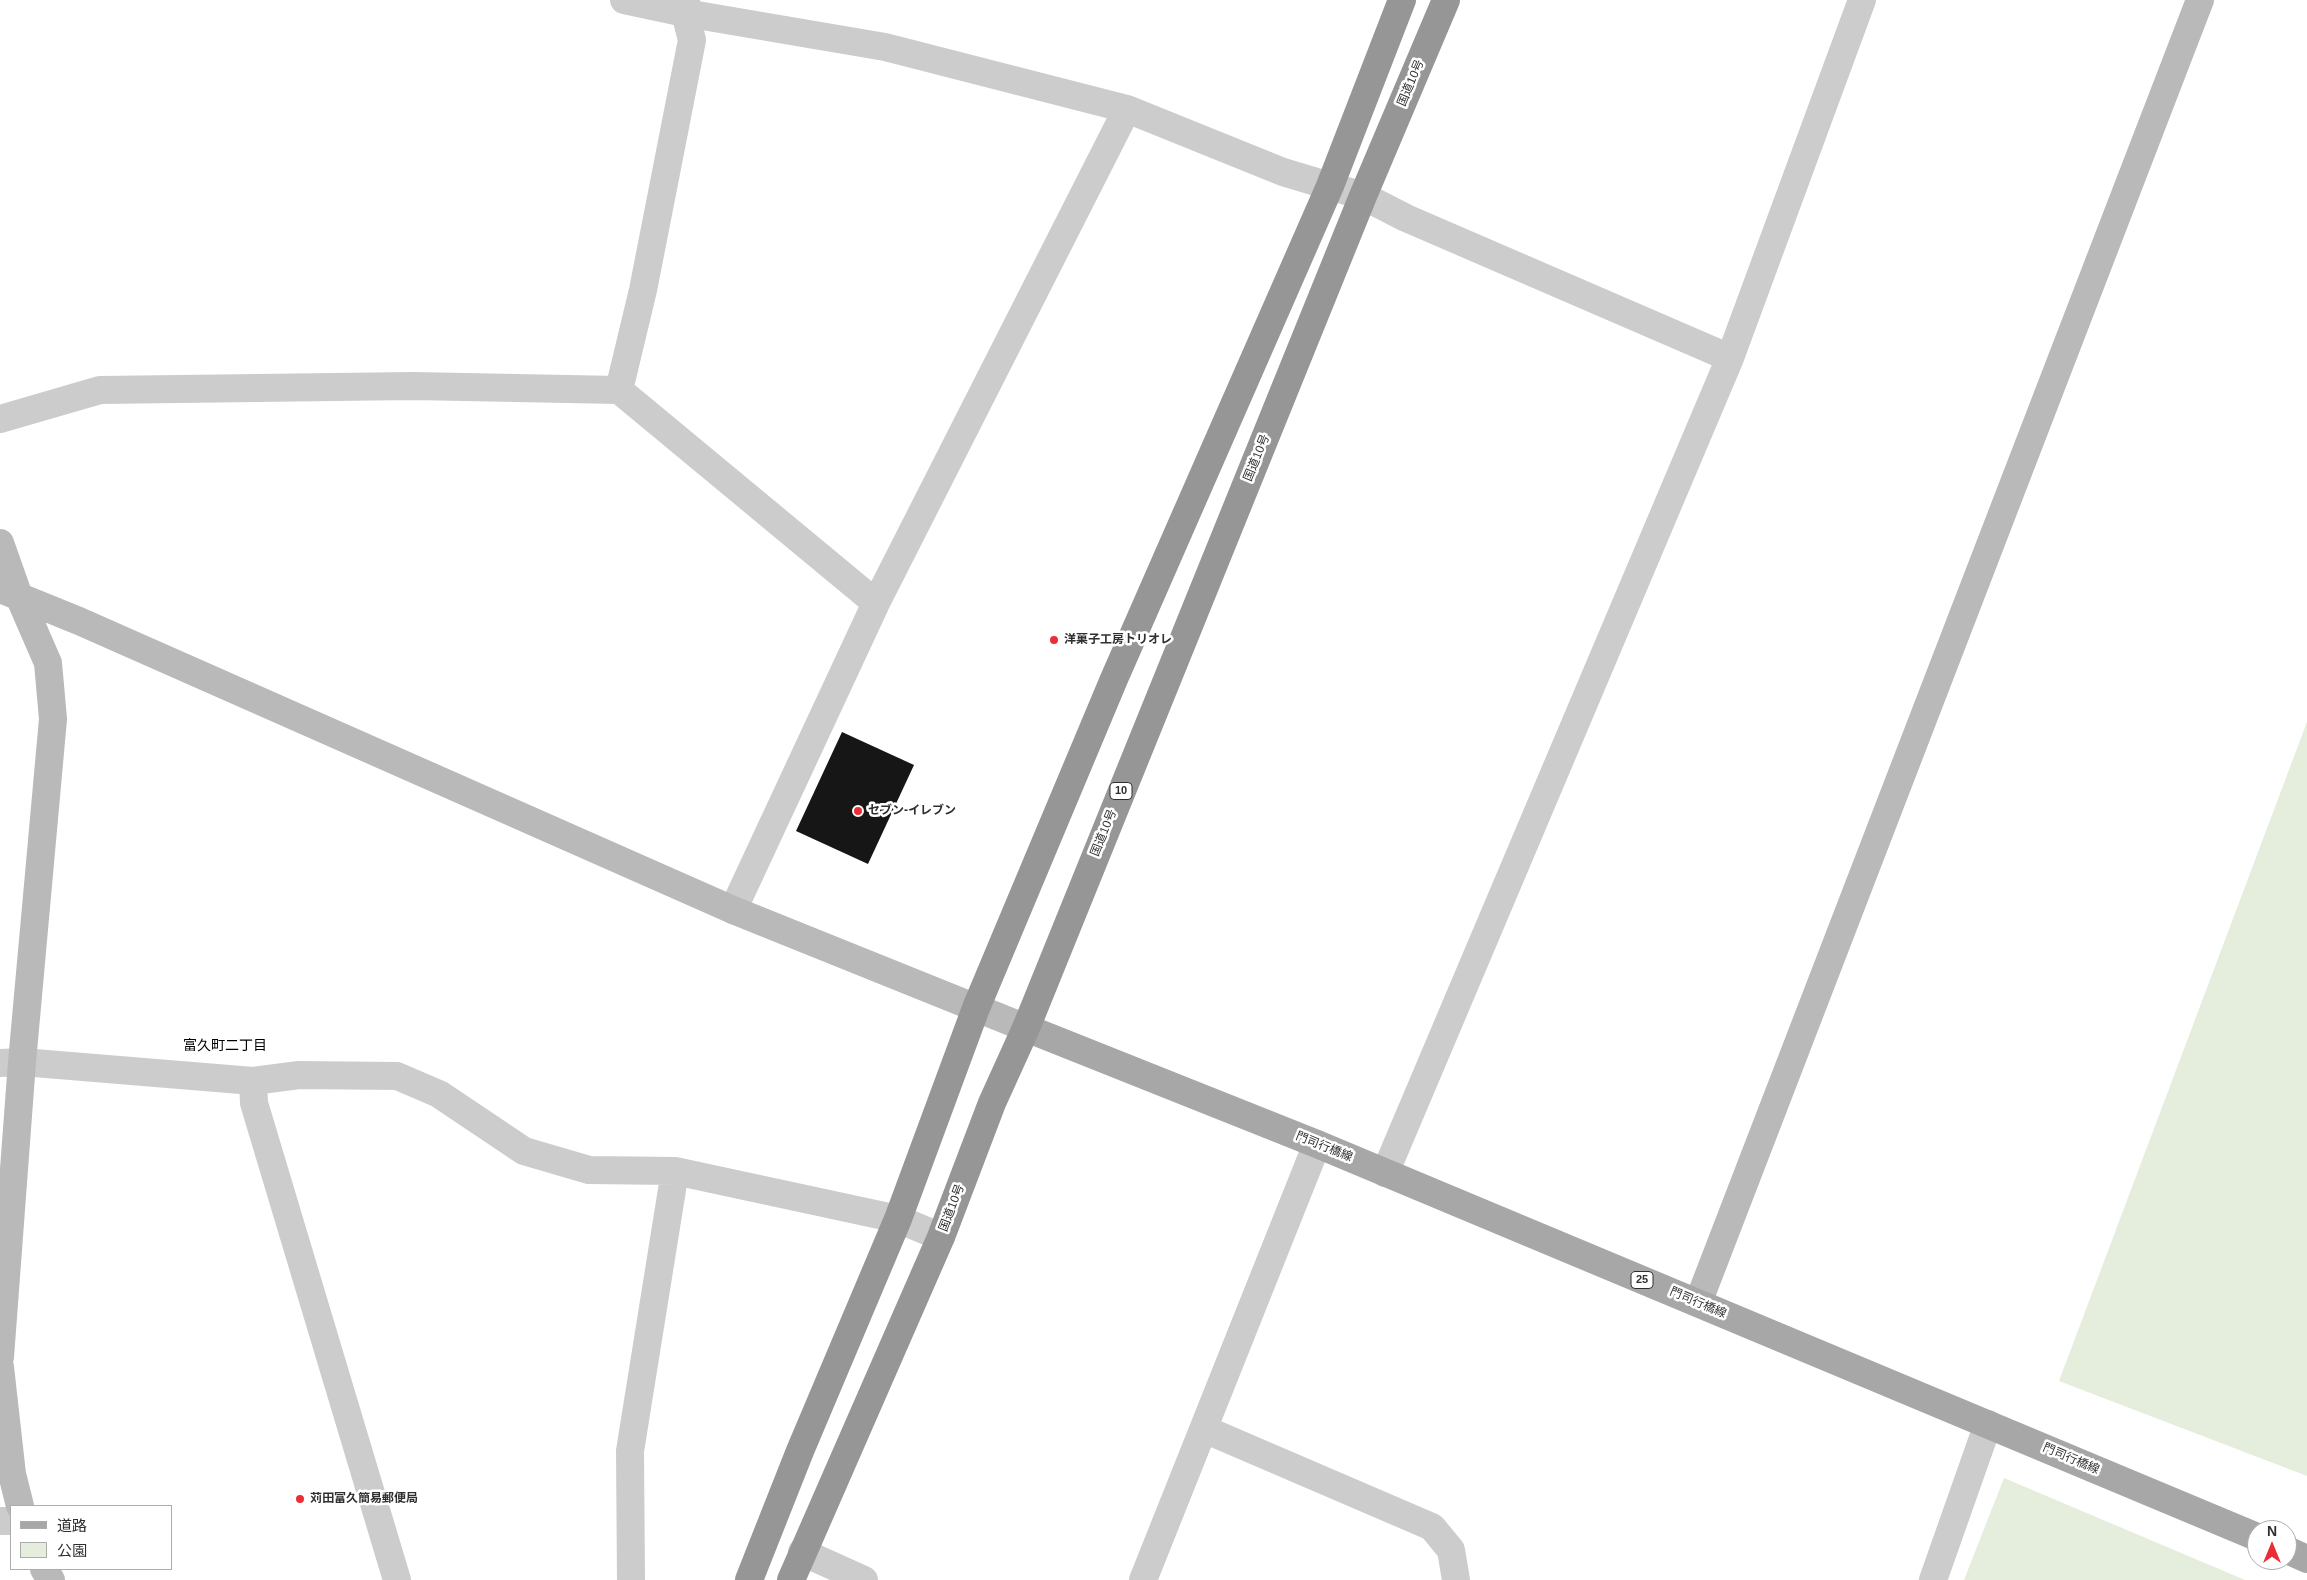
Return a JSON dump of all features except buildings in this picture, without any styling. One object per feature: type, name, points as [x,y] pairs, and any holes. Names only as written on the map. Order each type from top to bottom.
[{"type":"highway","points":[[749,1580],[800,1451],[898,1219],[976,1008],[1114,679],[1330,186],[1402,0]]},
{"type":"highway","name":"国道10号","points":[[791,1580],[941,1237],[992,1103],[1026,1028],[1363,196],[1446,0]]},
{"type":"main road","name":"門司行橋線","points":[[1026,1028],[1317,1144],[2247,1533]]},
{"type":"street","points":[[624,0],[685,7],[885,47],[1127,109],[1283,172],[1363,196],[1406,218],[1730,358]]},
{"type":"street","points":[[1384,1173],[1730,358],[1862,0]]},
{"type":"street","points":[[1698,1303],[2200,0]]},
{"type":"street","points":[[619,390],[643,290],[692,40],[685,7]]},
{"type":"street","points":[[733,910],[876,603],[1127,109]]},
{"type":"street","points":[[0,419],[100,390],[413,386],[619,390],[876,603]]},
{"type":"street","points":[[0,543],[9,592],[48,663],[54,719],[11,1062],[0,1357]]},
{"type":"street","points":[[9,592],[733,910],[1026,1028]]},
{"type":"street","points":[[11,1062],[253,1081],[299,1075],[397,1076],[439,1094],[524,1151],[589,1170],[675,1171],[898,1219],[941,1237]]},
{"type":"street","points":[[253,1081],[254,1103],[397,1580]]},
{"type":"street","points":[[1143,1580],[1317,1144]]},
{"type":"street","points":[[631,1580],[630,1451],[675,1171]]},
{"type":"street","points":[[0,1367],[12,1474],[20,1505]]},
{"type":"street","points":[[1933,1580],[1988,1424]]},
{"type":"street","points":[[1204,1429],[1432,1527],[1451,1550],[1456,1580]]},
{"type":"street","points":[[802,1552],[864,1580]]},
{"type":"green space","points":[[2307,722],[2307,1476],[2059,1381]]},
{"type":"green space","points":[[2004,1478],[2245,1580],[1964,1580]]},
{"type":"place","name":"洋菓子工房トリオレ","points":[[1054,640]]},
{"type":"place","name":"セブン-イレブン","points":[[858,811]]},
{"type":"place","name":"苅田富久簡易郵便局","points":[[300,1499]]},
{"type":"district","name":"富久町二丁目","points":[[225,1046]]}]
